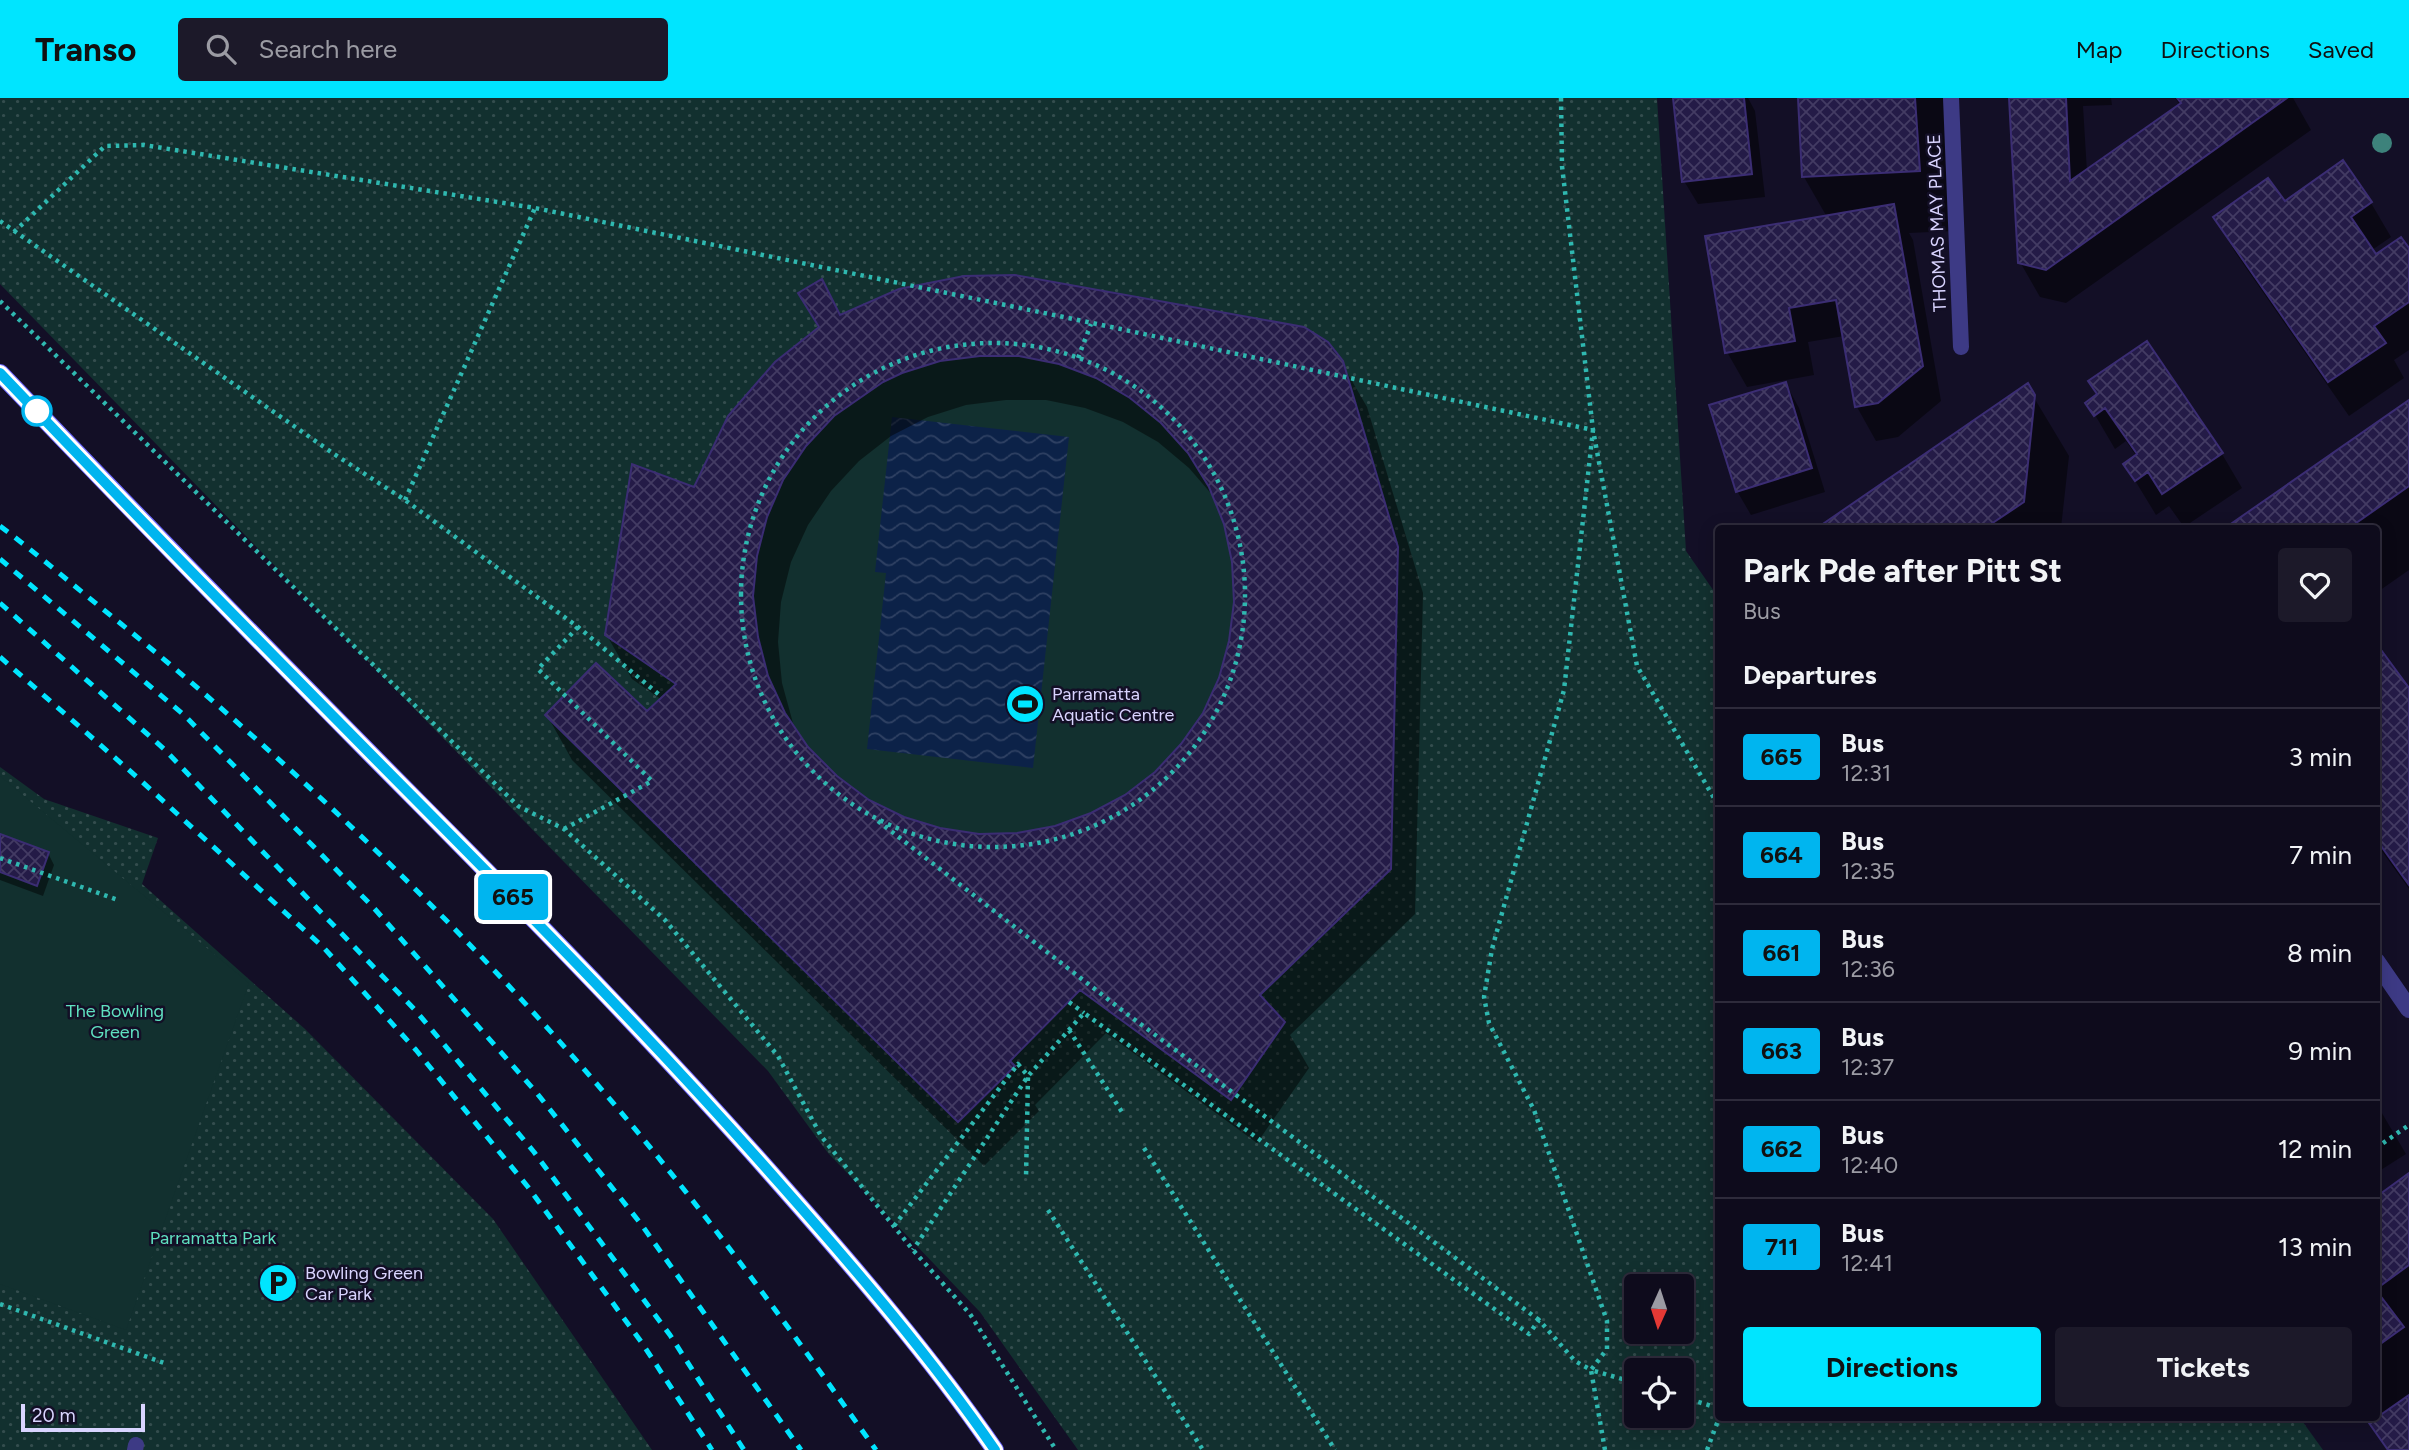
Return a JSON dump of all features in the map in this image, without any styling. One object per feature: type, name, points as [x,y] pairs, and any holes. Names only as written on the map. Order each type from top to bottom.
[{"type":"street","points":[[0,373],[565,949],[700,1092],[893,1313],[950,1386],[995,1450]]},
{"type":"street","points":[[2380,967],[2409,1009]]},
{"type":"lane","name":"THOMAS MAY PLACE","points":[[1951,98],[1961,347]]},
{"type":"path","points":[[1561,98],[1562,166],[1593,430],[1637,666],[1715,800]]},
{"type":"path","points":[[14,232],[104,146],[144,145],[535,208],[1593,430]]},
{"type":"path","points":[[405,500],[535,208]]},
{"type":"path","points":[[0,221],[322,446],[405,500],[579,627],[662,697]]},
{"type":"path","points":[[0,301],[518,806],[565,828],[674,930],[778,1056],[821,1136],[913,1250],[970,1314],[1056,1450]]},
{"type":"path","points":[[1079,358],[1091,324]]},
{"type":"path","points":[[871,816],[908,832],[934,839],[987,846],[1028,845],[1067,835],[1104,821],[1139,801],[1170,775],[1197,744],[1218,710],[1234,673],[1243,632],[1247,591],[1242,550],[1231,509],[1214,471],[1190,436],[1161,406],[1127,381],[1090,362],[1050,349],[1008,344],[966,344],[925,352],[885,367],[848,388],[815,415],[787,448],[765,485],[750,525],[742,567],[741,610],[746,652],[765,702],[780,730],[806,765],[838,793],[1127,1014],[1539,1320],[1574,1362],[1624,1380]]},
{"type":"path","points":[[1593,430],[1564,690],[1492,949],[1484,997],[1489,1023],[1534,1110],[1607,1321],[1607,1349],[1591,1370],[1605,1450]]},
{"type":"path","points":[[565,828],[652,781],[538,669],[579,627]]},
{"type":"path","points":[[0,858],[118,900]]},
{"type":"path","points":[[1069,1002],[1529,1334],[1539,1320]]},
{"type":"path","points":[[913,1250],[1028,1076],[1084,1013]]},
{"type":"path","points":[[1069,1030],[1122,1112]]},
{"type":"path","points":[[894,1226],[1018,1064],[1028,1076],[1026,1178]]},
{"type":"path","points":[[2380,1145],[2409,1125]]},
{"type":"path","points":[[1144,1148],[1335,1450]]},
{"type":"path","points":[[1048,1210],[1203,1450]]},
{"type":"path","points":[[0,1304],[164,1363]]},
{"type":"path","points":[[1694,1401],[1715,1407]]},
{"type":"path","points":[[1707,1450],[1718,1421]]},
{"type":"green space","points":[[0,98],[1657,98],[1686,551],[1715,593],[1715,1421],[2302,1421],[2323,1450],[1078,1450],[980,1312],[828,1153],[768,1071],[0,284]]},
{"type":"green space","name":"Parramatta Aquatic Centre","points":[[1015,275],[1304,327],[1328,342],[1343,361],[1398,547],[1391,869],[1260,995],[1285,1022],[1231,1100],[1080,990],[1010,1061],[1015,1066],[958,1122],[545,715],[596,663],[647,711],[676,684],[605,635],[632,464],[694,487],[728,416],[775,362],[818,327],[798,293],[822,279],[840,314],[899,289],[964,276]]},
{"type":"green space","name":"Parramatta Park","points":[[0,767],[44,799],[158,838],[142,884],[305,1029],[493,1219],[652,1450],[0,1450]]},
{"type":"green space","name":"The Bowling Green","points":[[0,776],[249,983],[126,1330],[0,1284]]},
{"type":"water","points":[[892,417],[1069,437],[1033,768],[867,749],[886,573],[875,572]]},
{"type":"building","points":[[1673,98],[1744,98],[1752,174],[1682,182]]},
{"type":"building","points":[[1798,98],[1915,98],[1920,171],[1802,177]]},
{"type":"building","points":[[2009,98],[2066,98],[2070,181],[2181,103],[2177,98],[2287,98],[2046,270],[2018,263]]},
{"type":"building","points":[[2343,160],[2372,202],[2351,217],[2376,254],[2401,237],[2409,248],[2409,302],[2374,326],[2386,343],[2328,382],[2213,217],[2268,178],[2285,201]]},
{"type":"building","points":[[1894,204],[1923,366],[1878,403],[1855,407],[1836,300],[1789,308],[1795,341],[1725,353],[1705,236]]},
{"type":"building","name":"Parramatta Aquatic Centre","points":[[1015,275],[1304,327],[1328,342],[1343,361],[1398,547],[1391,869],[1260,995],[1285,1022],[1231,1100],[1080,990],[1010,1061],[1015,1066],[958,1122],[545,715],[596,663],[647,711],[676,684],[605,635],[632,464],[694,487],[728,416],[775,362],[819,327],[798,293],[822,279],[840,315],[899,289],[964,276]],"holes":[[[980,356],[1019,356],[1059,364],[1096,378],[1130,398],[1161,423],[1188,453],[1209,487],[1224,524],[1232,562],[1234,602],[1229,641],[1219,678],[1203,713],[1181,744],[1155,772],[1125,795],[1091,813],[1055,826],[1017,833],[979,834],[940,828],[904,817],[869,800],[837,776],[808,747],[785,713],[768,676],[758,637],[753,596],[757,556],[767,517],[783,480],[806,446],[834,416],[883,382],[902,373],[940,361]]]},
{"type":"building","points":[[2147,341],[2223,453],[2162,494],[2148,472],[2135,481],[2123,464],[2137,454],[2105,408],[2094,416],[2085,403],[2097,394],[2088,381]]},
{"type":"building","points":[[1786,382],[1812,468],[1736,492],[1709,405]]},
{"type":"building","points":[[2028,383],[2035,395],[2024,502],[1990,525],[1821,525]]},
{"type":"building","points":[[2409,400],[2409,486],[2353,525],[2229,525]]},
{"type":"building","points":[[2380,648],[2409,688],[2409,885],[2380,845]]},
{"type":"building","points":[[0,834],[49,852],[37,886],[0,872]]},
{"type":"building","points":[[2409,1173],[2409,1265],[2380,1286],[2380,1194]]},
{"type":"building","points":[[2380,1295],[2404,1327],[2380,1344]]},
{"type":"building","points":[[2409,1395],[2409,1450],[2388,1450],[2369,1423],[2380,1421],[2380,1415]]},
{"type":"railway","points":[[0,526],[185,677],[249,733],[374,849],[495,971],[644,1139],[779,1315],[876,1450]]},
{"type":"railway","points":[[0,559],[184,715],[373,907],[536,1092],[641,1224],[801,1450]]},
{"type":"railway","points":[[0,603],[164,749],[416,1011],[534,1152],[670,1335],[744,1450]]},
{"type":"railway","points":[[0,657],[138,778],[324,948],[416,1050],[528,1187],[642,1343],[712,1450]]},
{"type":"bus line","name":"665","points":[[0,373],[565,949],[700,1092],[893,1313],[950,1386],[995,1450]]},
{"type":"place","name":"Parramatta Aquatic Centre","points":[[1025,704]]},
{"type":"place","name":"Bowling Green Car Park","points":[[278,1283]]}]
